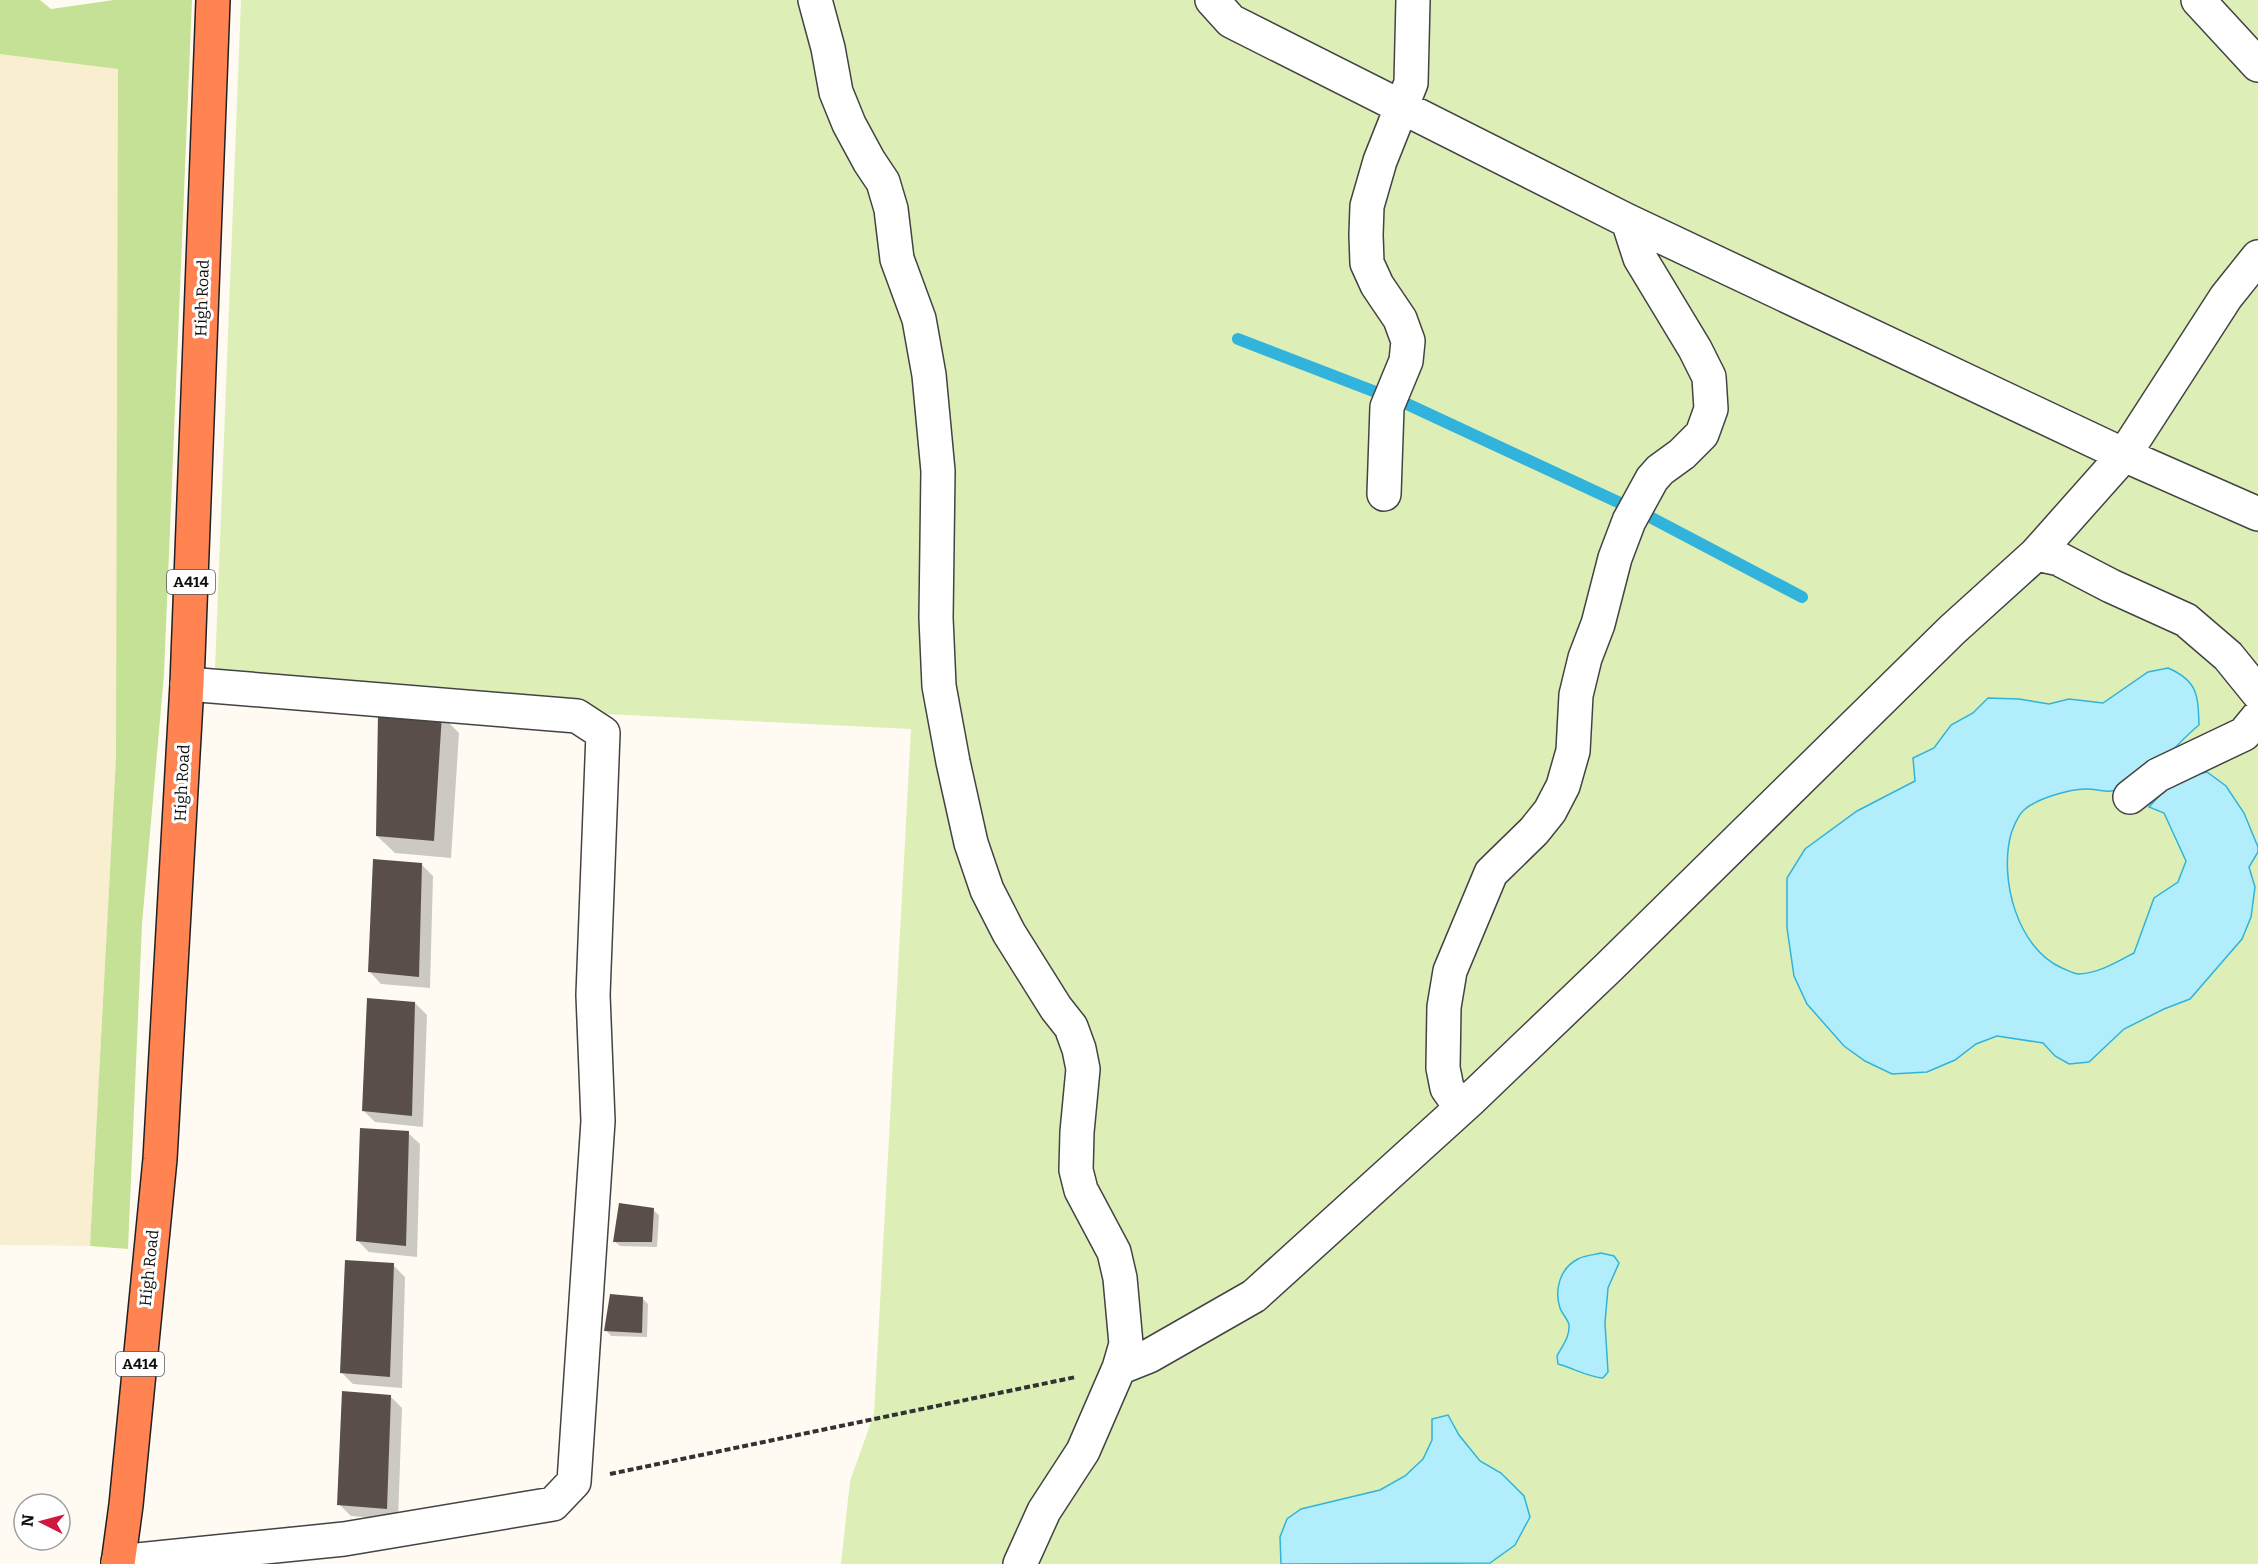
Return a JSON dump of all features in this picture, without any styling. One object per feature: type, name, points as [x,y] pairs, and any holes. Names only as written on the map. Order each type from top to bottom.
[{"type":"highway","name":"High Road","points":[[118,1563],[126,1505],[160,1160],[187,684],[213,0]]},
{"type":"lane","points":[[814,0],[828,48],[836,93],[849,124],[883,182],[891,209],[897,259],[919,319],[929,375],[938,471],[936,618],[939,687],[971,843],[987,890],[1009,933],[1040,984],[1071,1027],[1079,1049],[1083,1069],[1076,1170],[1081,1190],[1114,1252],[1120,1278],[1125,1344],[1119,1368],[1083,1451],[1044,1511],[1020,1564]]},
{"type":"lane","points":[[1212,0],[1230,21],[1628,221],[2124,455],[2258,514]]},
{"type":"lane","points":[[1384,494],[1387,407],[1406,361],[1408,341],[1400,319],[1377,285],[1367,263],[1367,206],[1380,162],[1410,83],[1413,0]]},
{"type":"lane","points":[[2198,0],[2258,65]]},
{"type":"lane","points":[[1461,1108],[1447,1088],[1443,1068],[1444,1007],[1450,971],[1491,873],[1534,831],[1550,811],[1563,786],[1573,751],[1576,695],[1585,658],[1598,624],[1615,558],[1629,521],[1652,479],[1702,434],[1712,409],[1709,377],[1695,349],[1640,258],[1628,221]]},
{"type":"lane","points":[[1119,1368],[1149,1356],[1254,1296],[1461,1108],[1609,967],[1952,630],[2036,554],[2124,455],[2226,297],[2258,257]]},
{"type":"lane","points":[[2036,554],[2059,559],[2111,586],[2186,620],[2228,656],[2258,693]]},
{"type":"lane","points":[[118,1563],[344,1539],[553,1504],[574,1482],[598,1121],[593,995],[603,733],[576,716],[187,684]]},
{"type":"lane","points":[[2130,797],[2158,775],[2244,734],[2258,717]]},
{"type":"path","points":[[574,1482],[1119,1368]]},
{"type":"shaded area","points":[[0,53],[127,63],[116,757],[90,1246],[0,1245]]},
{"type":"green space","points":[[0,0],[40,0],[51,9],[114,0],[192,0],[164,674],[142,924],[128,1249],[90,1246],[116,757],[118,69],[0,54]]},
{"type":"green space","points":[[241,0],[2258,0],[2258,1564],[841,1564],[850,1481],[874,1414],[911,729],[214,695]]},
{"type":"water","points":[[2168,668],[2191,684],[2197,697],[2199,725],[2147,774],[2127,786],[2110,791],[2081,789],[2063,792],[2045,798],[2022,812],[2011,834],[2008,852],[2010,891],[2015,910],[2033,945],[2046,958],[2073,973],[2094,972],[2134,953],[2154,898],[2178,882],[2186,861],[2164,813],[2149,807],[2162,793],[2175,784],[2207,772],[2226,786],[2244,813],[2258,847],[2258,852],[2249,867],[2255,887],[2251,917],[2242,939],[2190,999],[2124,1029],[2089,1062],[2069,1064],[2055,1056],[2043,1043],[1997,1036],[1976,1044],[1955,1060],[1927,1072],[1892,1074],[1865,1061],[1844,1046],[1807,1004],[1794,976],[1787,928],[1787,878],[1805,849],[1857,811],[1915,781],[1913,758],[1934,748],[1951,725],[1973,713],[1988,698],[2019,699],[2049,704],[2069,699],[2103,703],[2148,672]]},
{"type":"water","points":[[1601,1253],[1614,1256],[1619,1263],[1608,1288],[1605,1323],[1608,1372],[1603,1378],[1558,1364],[1557,1356],[1569,1329],[1558,1301],[1560,1280],[1567,1268],[1578,1259]]},
{"type":"water","points":[[1448,1415],[1459,1435],[1480,1461],[1501,1473],[1524,1496],[1530,1517],[1515,1545],[1490,1563],[1281,1564],[1280,1537],[1287,1519],[1301,1509],[1380,1490],[1405,1476],[1423,1459],[1432,1440],[1432,1419]]},
{"type":"building","points":[[378,712],[442,714],[434,841],[376,836]]},
{"type":"building","points":[[373,859],[422,863],[419,977],[368,972]]},
{"type":"building","points":[[367,998],[415,1002],[412,1116],[362,1111]]},
{"type":"building","points":[[360,1128],[409,1131],[406,1246],[356,1241]]},
{"type":"building","points":[[619,1203],[654,1208],[652,1242],[613,1242]]},
{"type":"building","points":[[345,1260],[394,1263],[390,1377],[340,1373]]},
{"type":"building","points":[[610,1294],[643,1297],[642,1333],[604,1331]]},
{"type":"building","points":[[342,1391],[391,1395],[387,1509],[337,1505]]},
{"type":"waterway","points":[[1238,339],[1407,404],[1648,516],[1802,597]]}]
